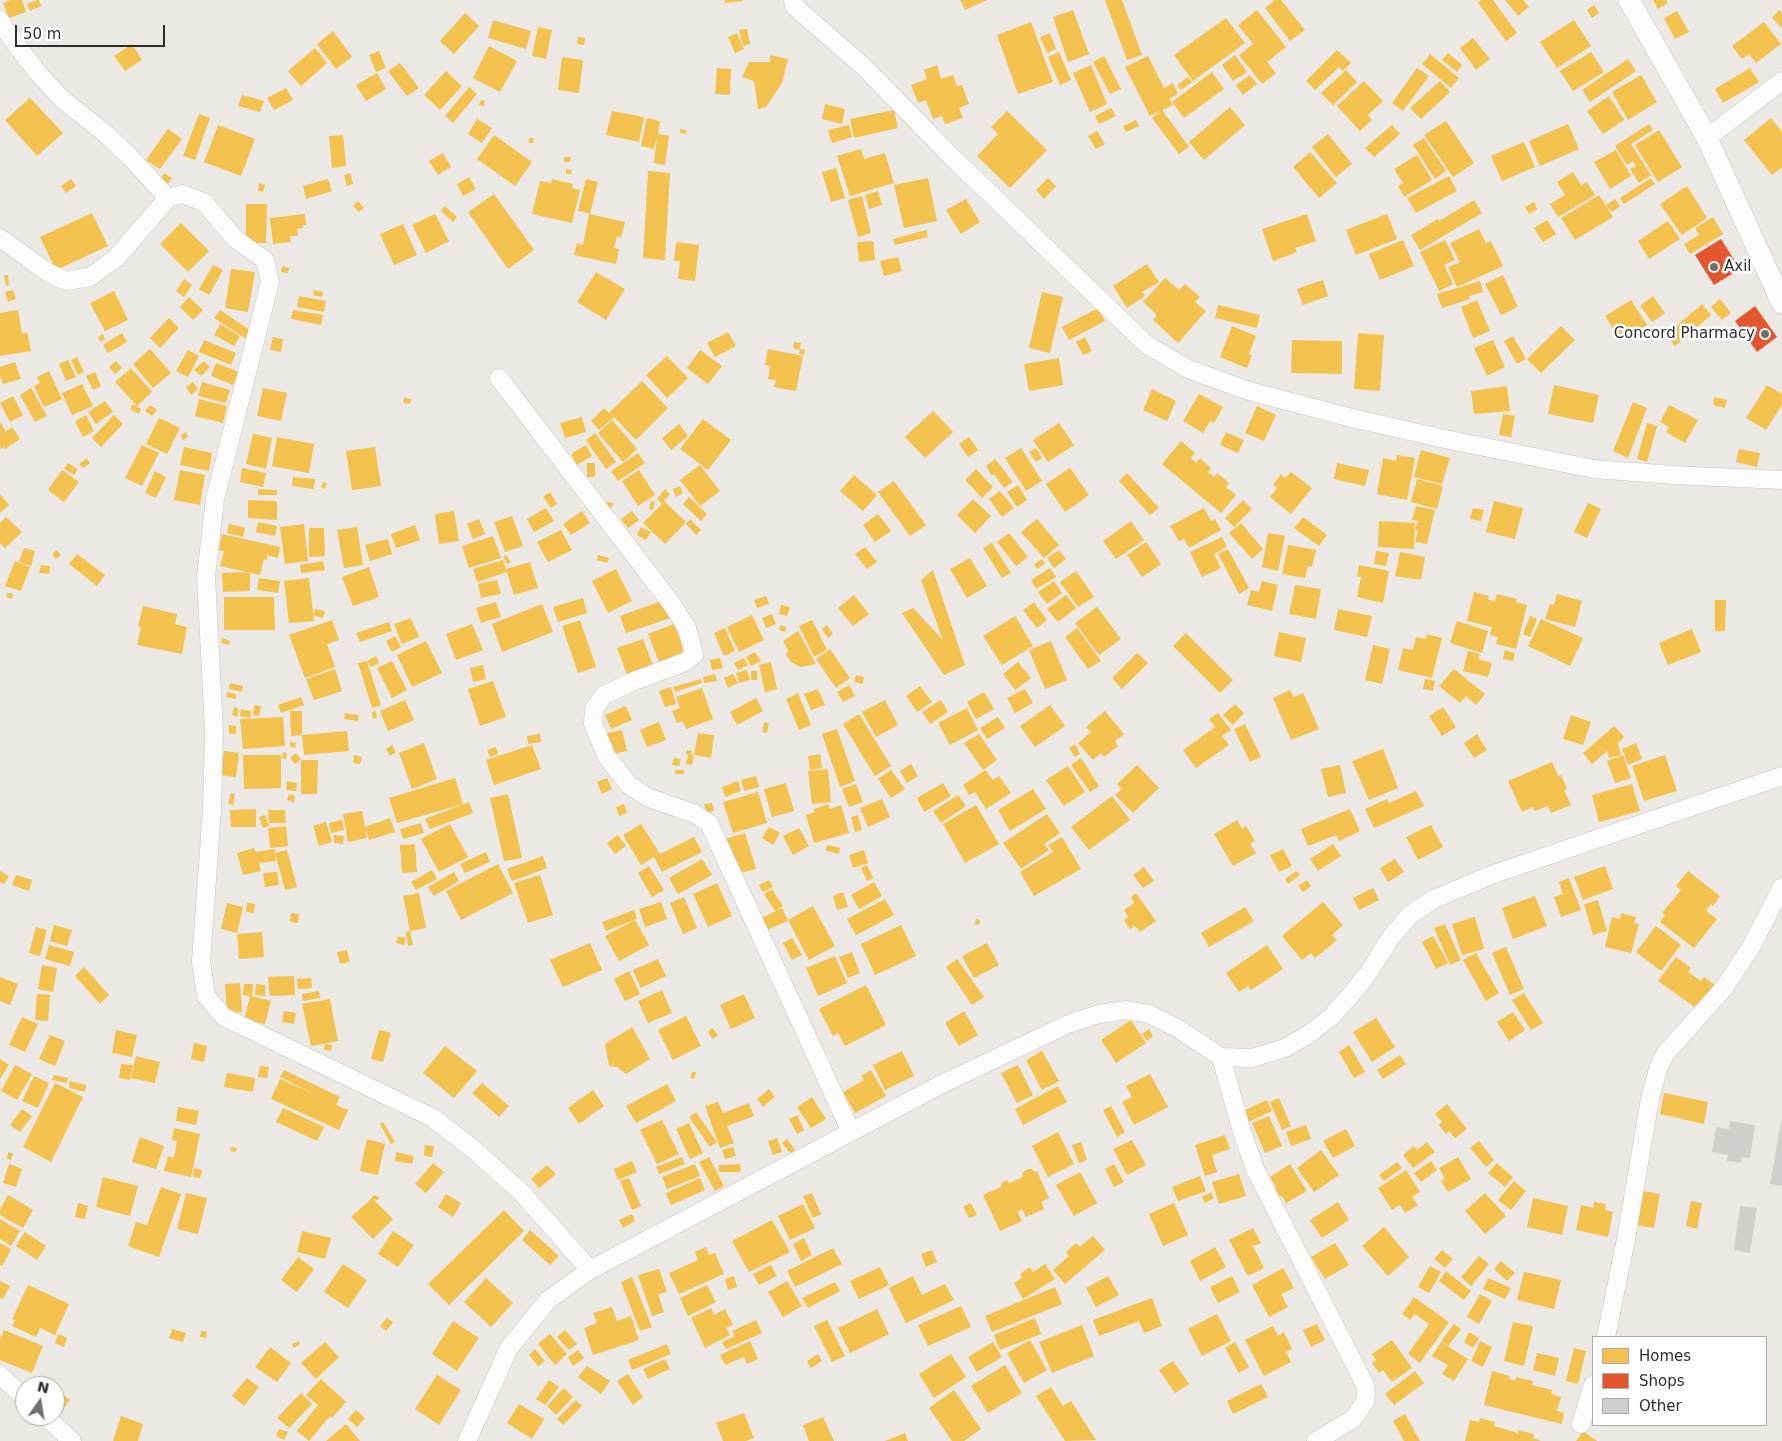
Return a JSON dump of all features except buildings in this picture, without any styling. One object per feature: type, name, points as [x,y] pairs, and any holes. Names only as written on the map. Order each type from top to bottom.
[{"type":"street","points":[[793,0],[794,6],[864,67],[958,163],[1147,345],[1188,369],[1249,391],[1352,418],[1440,438],[1594,468],[1673,475],[1782,480]]},
{"type":"street","points":[[1629,0],[1707,138],[1782,303]]},
{"type":"street","points":[[0,20],[37,72],[62,100],[106,134],[168,198]]},
{"type":"street","points":[[1707,138],[1782,81]]},
{"type":"street","points":[[0,238],[47,272],[66,281],[90,277],[116,258],[168,198],[183,194],[205,203],[235,239],[265,260],[270,282],[215,499],[206,576],[214,732],[212,809],[201,962],[206,996],[224,1017],[433,1118],[472,1148],[522,1193],[590,1270]]},
{"type":"street","points":[[499,378],[671,603],[687,628],[694,655],[685,662],[634,681],[604,696],[594,709],[593,724],[607,757],[629,785],[647,797],[695,814],[709,823],[852,1132]]},
{"type":"street","points":[[467,1441],[509,1348],[548,1300],[590,1270],[940,1085],[1068,1024],[1099,1014],[1126,1010],[1149,1014],[1177,1028],[1221,1057],[1252,1058],[1285,1048],[1309,1034],[1331,1017],[1367,975],[1391,937],[1410,915],[1432,900],[1490,875],[1782,776]]},
{"type":"street","points":[[1606,1336],[1626,1239],[1650,1099],[1658,1069],[1665,1054],[1724,988],[1751,947],[1782,887]]},
{"type":"street","points":[[1221,1057],[1242,1132],[1255,1169],[1365,1385],[1364,1402],[1353,1419],[1316,1441]]},
{"type":"street","points":[[0,1375],[15,1389]]},
{"type":"street","points":[[1581,1424],[1592,1388]]},
{"type":"street","points":[[56,1426],[72,1441]]},
{"type":"place","name":"Axil","points":[[1714,267]]},
{"type":"place","name":"Concord Pharmacy","points":[[1765,334]]}]
